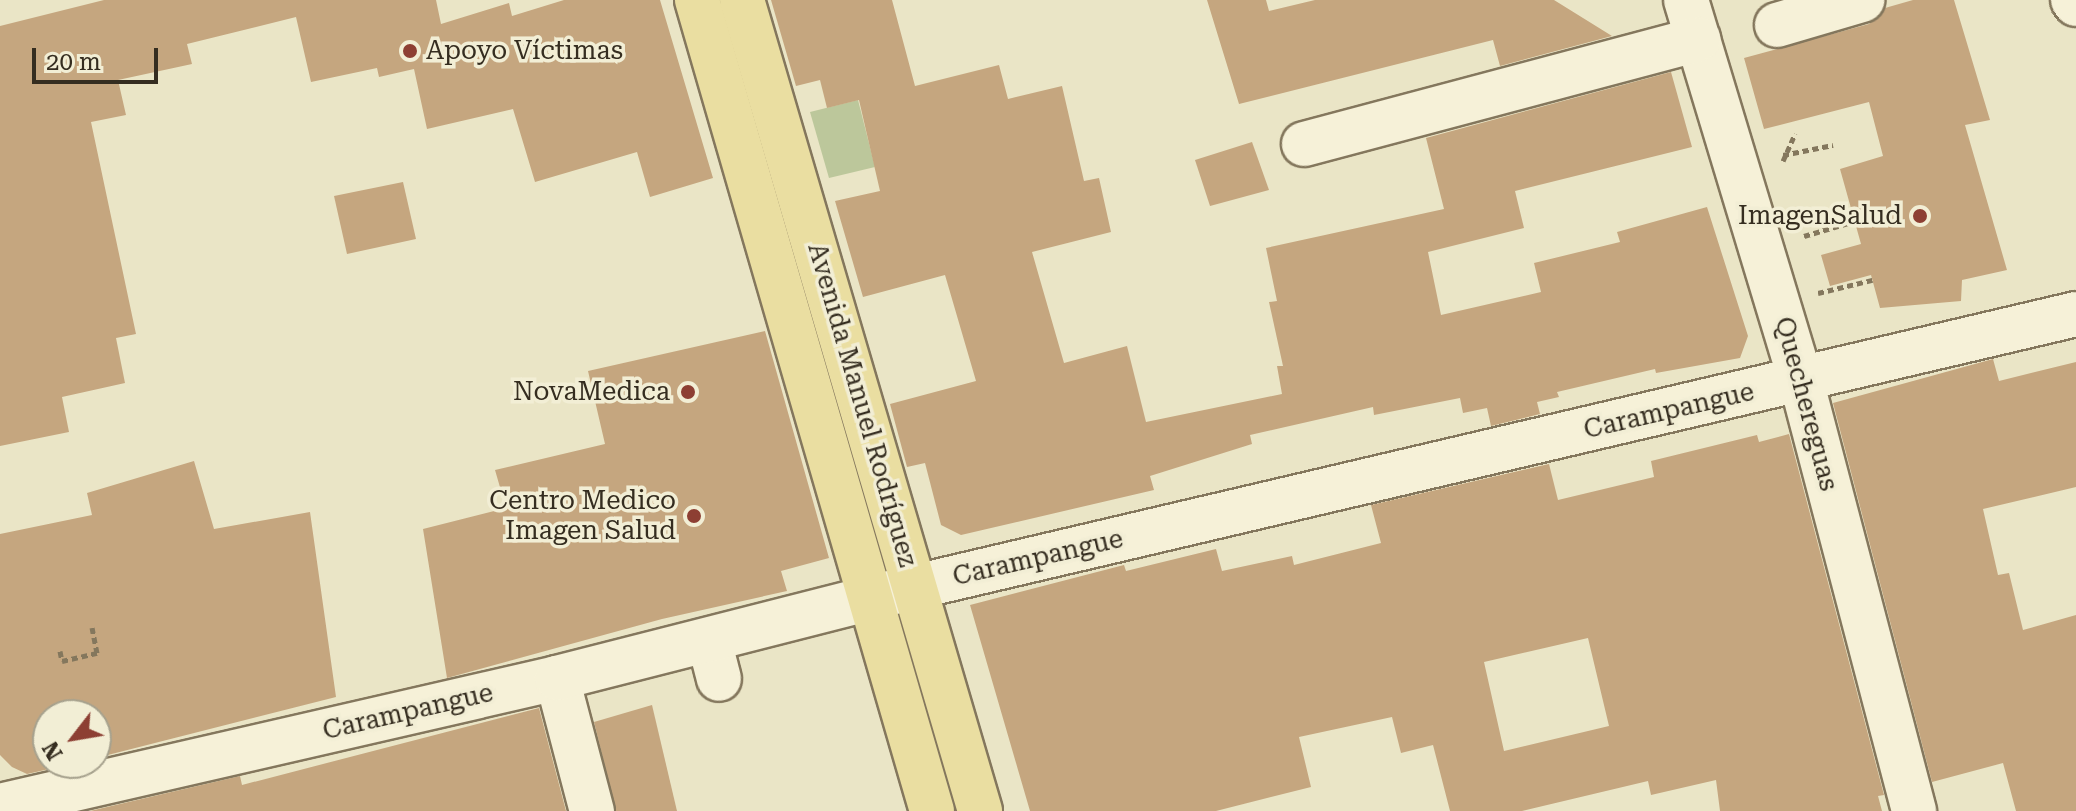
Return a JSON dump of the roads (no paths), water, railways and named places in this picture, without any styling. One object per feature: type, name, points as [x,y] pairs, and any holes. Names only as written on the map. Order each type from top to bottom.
[{"type":"main road","name":"Avenida Manuel Rodríguez","points":[[697,0],[932,811]]},
{"type":"main road","name":"Avenida Manuel Rodríguez","points":[[742,0],[980,811]]},
{"type":"street","points":[[1777,25],[1862,0]]},
{"type":"street","points":[[1304,144],[1692,20]]},
{"type":"street","name":"Quechereguas","points":[[1692,20],[1801,380],[1914,811]]},
{"type":"street","name":"Carampangue","points":[[0,806],[557,678],[714,659],[870,599],[915,587],[2076,314]]},
{"type":"street","points":[[557,678],[592,811]]},
{"type":"place","name":"Apoyo Víctimas","points":[[410,51]]},
{"type":"place","name":"ImagenSalud","points":[[1920,216]]},
{"type":"place","name":"NovaMedica","points":[[688,392]]},
{"type":"place","name":"Centro Medico Imagen Salud","points":[[694,516]]}]
